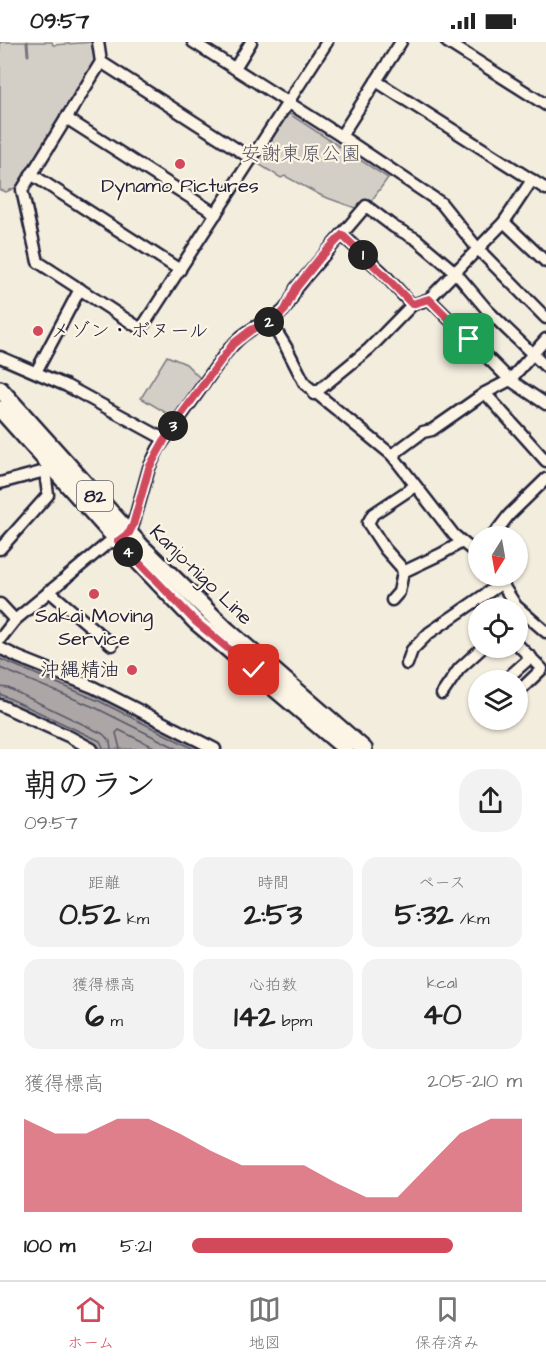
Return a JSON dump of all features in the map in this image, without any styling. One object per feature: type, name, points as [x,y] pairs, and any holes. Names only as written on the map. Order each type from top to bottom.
[{"type":"main road","name":"Kanjo-nigo Line","points":[[0,389],[53,466]]},
{"type":"main road","name":"Kanjo-nigo Line","points":[[0,410],[123,537],[364,749]]},
{"type":"main road","name":"Kanjo-nigo Line","points":[[123,537],[196,622],[346,749]]},
{"type":"street","points":[[99,42],[101,62],[22,190],[38,262],[141,329],[327,42]]},
{"type":"street","points":[[193,42],[441,203],[478,249],[546,318]]},
{"type":"street","points":[[235,68],[251,42]]},
{"type":"street","points":[[341,136],[401,42]]},
{"type":"street","points":[[447,42],[546,105]]},
{"type":"street","points":[[101,62],[252,159]]},
{"type":"street","points":[[376,81],[546,189]]},
{"type":"street","points":[[66,118],[216,214]]},
{"type":"street","points":[[31,174],[180,270]]},
{"type":"street","points":[[314,394],[369,349],[412,304],[429,299],[504,222],[532,180]]},
{"type":"street","points":[[0,639],[15,620],[49,591],[108,543],[123,537],[133,525],[149,468],[164,439],[233,344],[251,330],[270,321],[285,310],[296,288],[366,206],[394,227],[416,239],[455,272],[532,356],[546,367]]},
{"type":"street","points":[[504,222],[546,262]]},
{"type":"street","points":[[342,235],[412,304]]},
{"type":"street","points":[[36,372],[80,289]]},
{"type":"street","points":[[429,299],[510,380],[546,404]]},
{"type":"street","points":[[270,321],[286,346],[305,384],[314,394],[392,455],[454,535],[468,547]]},
{"type":"street","points":[[392,455],[423,432],[432,430],[485,393],[510,380],[546,339]]},
{"type":"street","points":[[0,357],[67,386],[164,439]]},
{"type":"street","points":[[485,393],[546,460]]},
{"type":"street","points":[[0,483],[53,466],[48,495],[0,549]]},
{"type":"street","points":[[500,526],[546,479]]},
{"type":"street","points":[[392,600],[399,592],[403,572],[368,523],[373,514],[415,486]]},
{"type":"street","points":[[403,572],[441,555],[462,542]]},
{"type":"street","points":[[486,598],[495,586]]},
{"type":"street","points":[[504,586],[516,606],[546,632]]},
{"type":"street","points":[[49,591],[112,645]]},
{"type":"street","points":[[0,604],[15,620]]},
{"type":"street","points":[[407,664],[412,650],[429,633],[468,612]]},
{"type":"street","points":[[0,648],[93,687],[215,749]]},
{"type":"street","points":[[528,654],[542,669],[528,682]]},
{"type":"street","points":[[516,670],[531,657]]},
{"type":"street","points":[[442,694],[459,669],[471,658]]},
{"type":"street","points":[[0,705],[92,749]]},
{"type":"green space","points":[[0,42],[52,42],[53,45],[94,42],[95,60],[26,183],[6,192],[0,190]]},
{"type":"green space","name":"安謝東原公園","points":[[288,113],[388,178],[369,204],[358,209],[322,196],[285,176],[281,178],[257,163]]},
{"type":"green space","points":[[167,356],[186,364],[201,379],[173,417],[141,398]]},
{"type":"water","points":[[0,653],[79,686],[208,749],[103,749],[0,699]]},
{"type":"waterway","points":[[27,42],[28,55]]},
{"type":"place","name":"Dynamo Pictures","points":[[180,164]]},
{"type":"place","name":"メゾン・ボヌール","points":[[38,331]]},
{"type":"place","name":"Sakai Moving Service","points":[[94,594]]},
{"type":"place","name":"沖縄精油","points":[[132,670]]},
{"type":"route","points":[[254,670],[196,622],[118,541],[129,533],[133,525],[149,468],[164,439],[233,344],[251,330],[278,317],[285,310],[296,288],[342,235],[412,304],[429,299],[469,339]]}]
